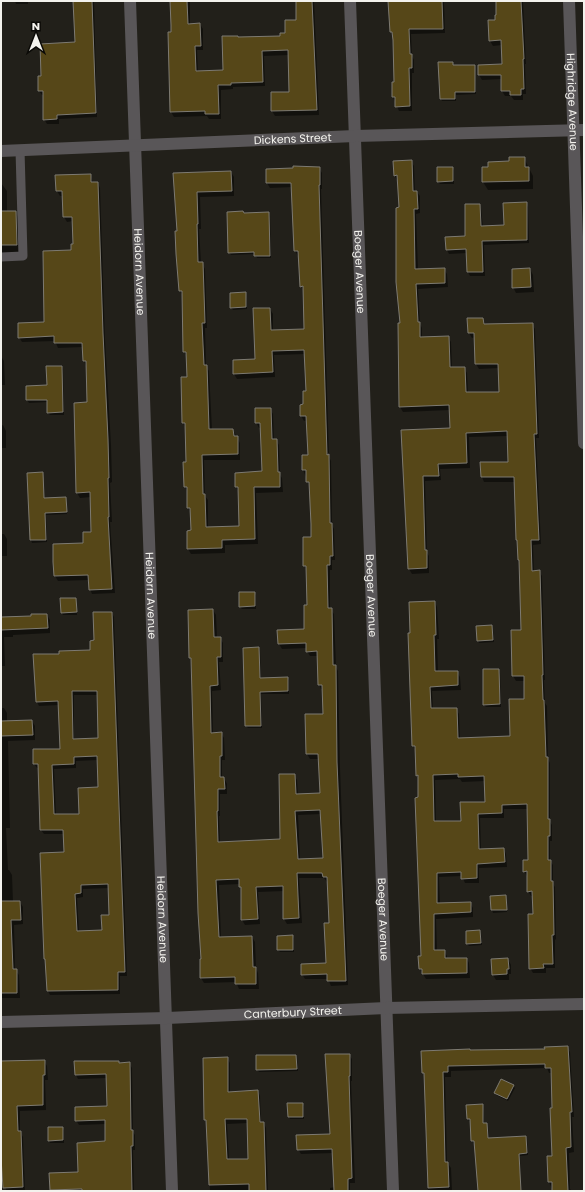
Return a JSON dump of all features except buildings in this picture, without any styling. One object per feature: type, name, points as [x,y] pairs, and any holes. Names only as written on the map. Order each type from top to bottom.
[{"type":"street","name":"Heidorn Avenue","points":[[130,1],[172,1191]]},
{"type":"street","name":"Boeger Avenue","points":[[350,1],[393,1191]]},
{"type":"street","name":"Highridge Avenue","points":[[569,1],[579,130],[584,443]]},
{"type":"street","name":"Dickens Street","points":[[1,151],[355,136],[579,130]]},
{"type":"street","name":"Canterbury Street","points":[[1,1022],[167,1018],[386,1008],[584,1004]]},
{"type":"lane","points":[[1,257],[23,256],[20,150]]}]
